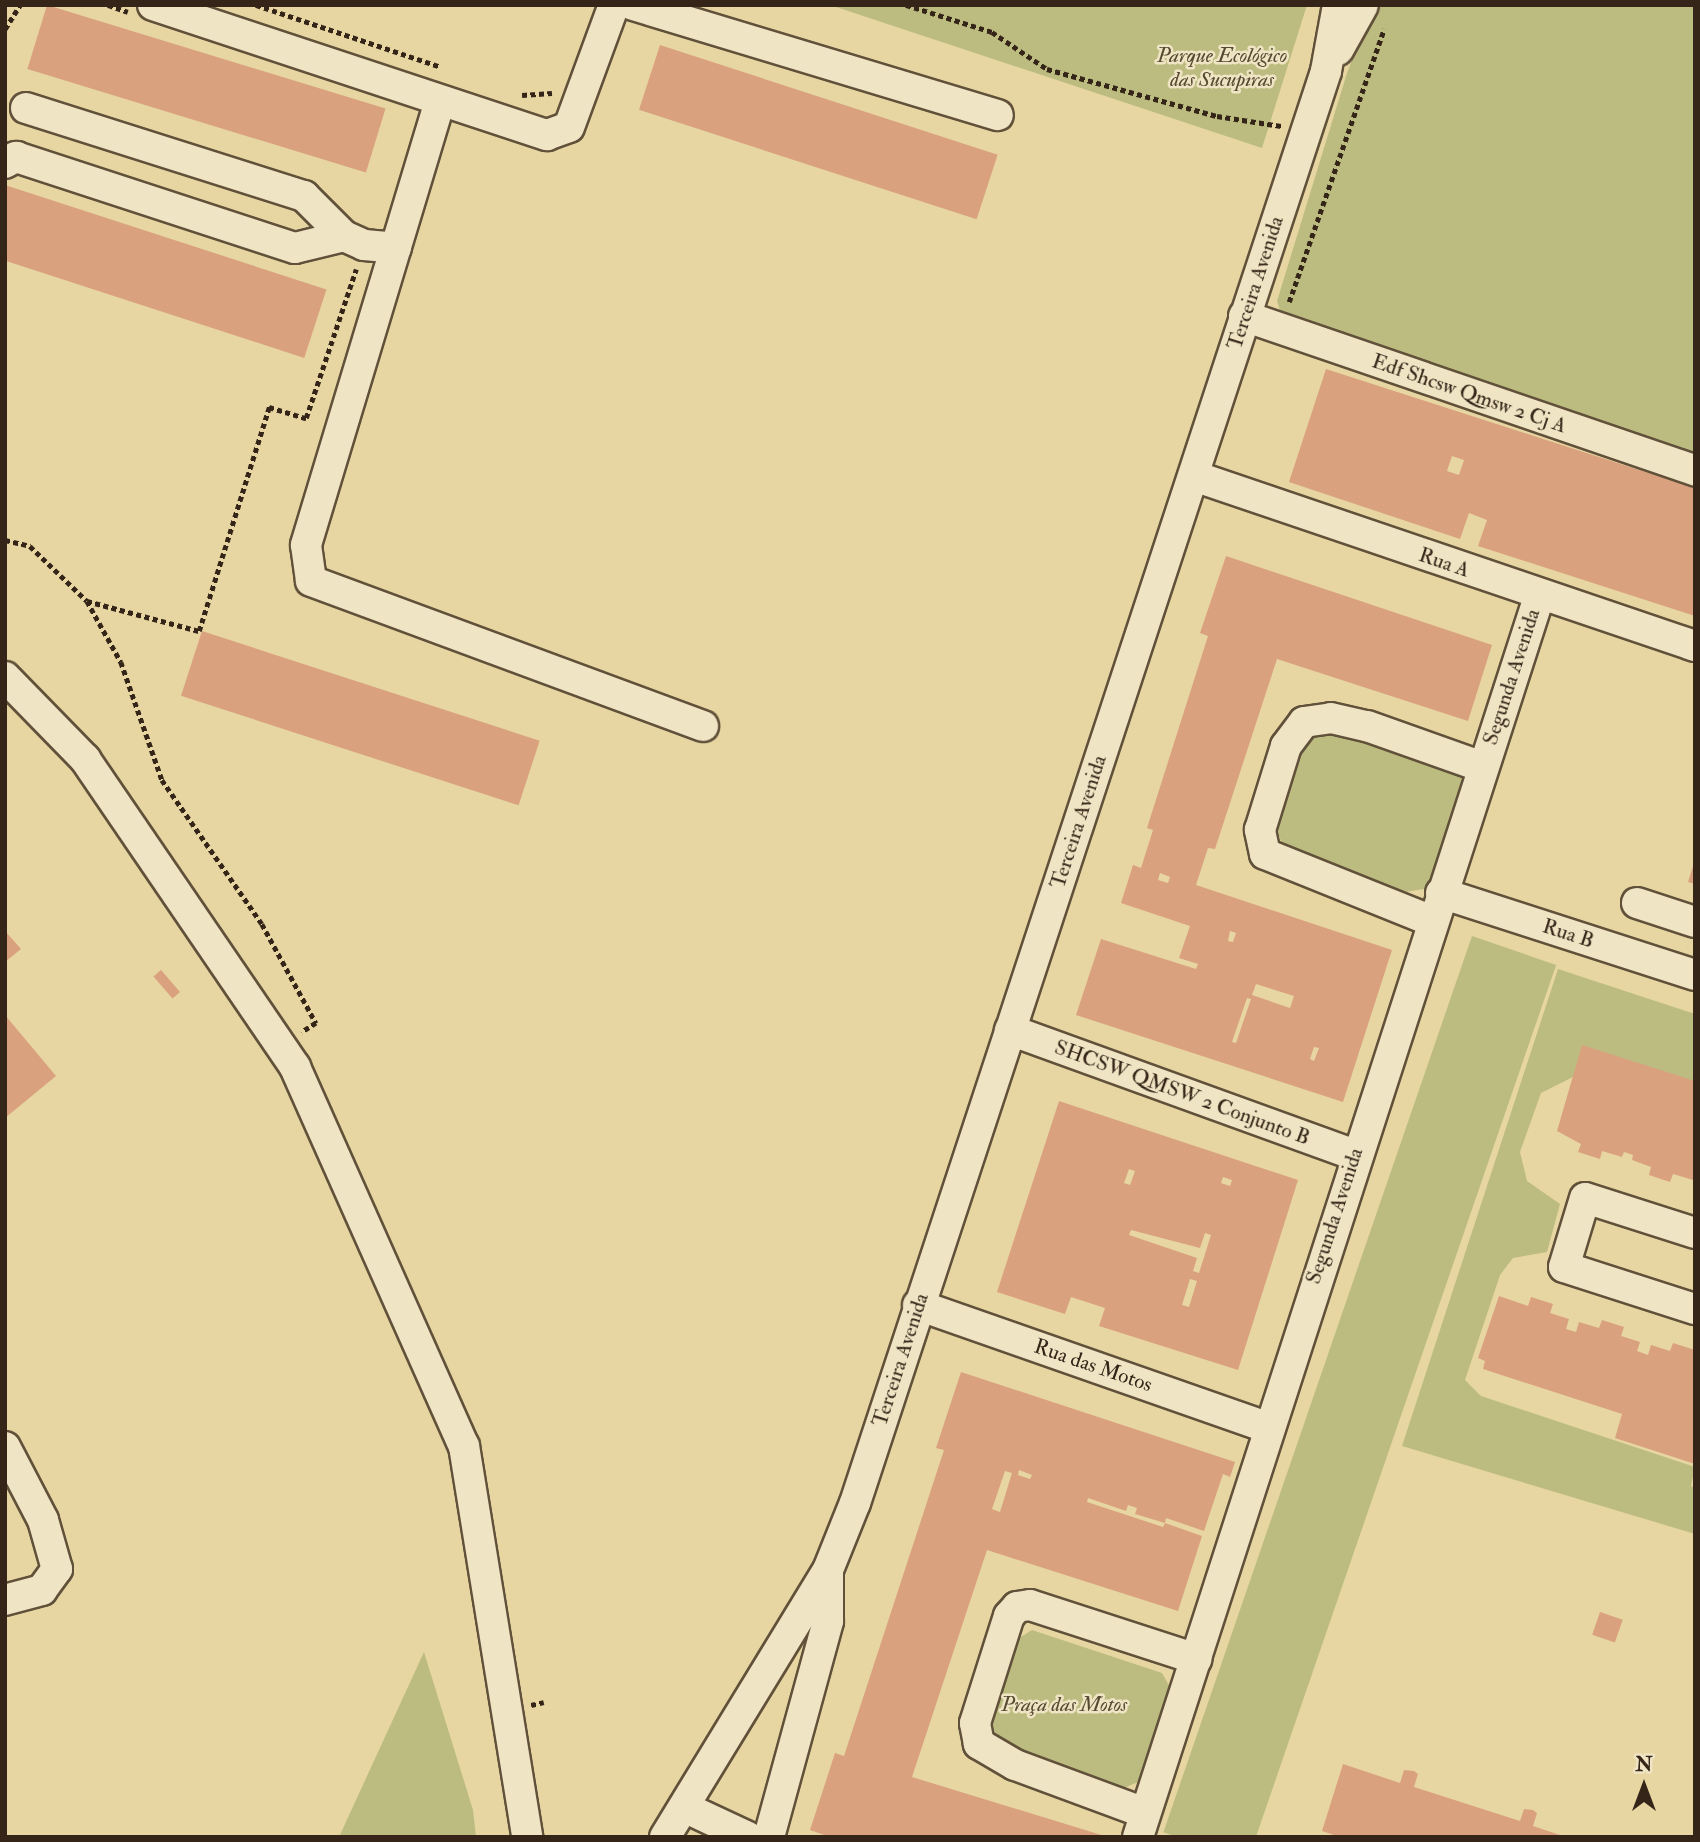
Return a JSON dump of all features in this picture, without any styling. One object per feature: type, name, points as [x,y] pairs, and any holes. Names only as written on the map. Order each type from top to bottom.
[{"type":"street","points":[[148,11],[547,135],[569,127],[614,5]]},
{"type":"street","points":[[633,5],[998,115]]},
{"type":"street","points":[[1326,71],[1339,5]]},
{"type":"street","points":[[1326,71],[1375,12]]},
{"type":"street","name":"Terceira Avenida","points":[[665,1837],[686,1808],[828,1570],[855,1503],[1326,71]]},
{"type":"street","points":[[440,101],[306,545],[311,581],[703,726]]},
{"type":"street","points":[[26,108],[304,196],[354,240]]},
{"type":"street","points":[[5,163],[16,157],[295,248],[354,240],[396,248]]},
{"type":"street","name":"Edf Shcsw Qmsw 2 Cj A","points":[[1244,316],[1695,470]]},
{"type":"street","name":"Rua A","points":[[1194,476],[1539,597],[1695,646]]},
{"type":"street","name":"Segunda Avenida","points":[[1142,1825],[1267,1427],[1539,597]]},
{"type":"street","points":[[5,677],[85,759],[295,1067],[307,1092],[464,1446],[527,1837]]},
{"type":"street","name":"Rua B","points":[[1483,767],[1367,726],[1331,718],[1304,722],[1286,746],[1260,830],[1265,854],[1436,907],[1695,975]]},
{"type":"street","points":[[1637,904],[1695,922]]},
{"type":"street","name":"SHCSW QMSW 2 Conjunto B","points":[[1010,1030],[1355,1156]]},
{"type":"street","points":[[1695,1233],[1585,1198],[1564,1267],[1695,1309]]},
{"type":"street","name":"Rua das Motos","points":[[919,1305],[1267,1427]]},
{"type":"street","points":[[5,1447],[43,1520],[57,1569],[42,1590],[5,1600]]},
{"type":"street","name":"Terceira Avenida","points":[[769,1837],[828,1621],[828,1570]]},
{"type":"street","points":[[1142,1825],[1014,1765],[979,1744],[975,1723],[1009,1616],[1017,1607],[1030,1605],[1196,1660]]},
{"type":"street","points":[[686,1808],[748,1837]]},
{"type":"path","points":[[5,29],[19,5]]},
{"type":"path","points":[[108,5],[148,11]]},
{"type":"path","points":[[256,5],[454,72]]},
{"type":"path","points":[[906,5],[992,32],[1047,69],[1217,116],[1306,131]]},
{"type":"path","points":[[1280,329],[1375,12]]},
{"type":"path","points":[[512,92],[524,96],[551,93],[559,85]]},
{"type":"path","points":[[88,601],[198,631],[269,407],[306,418],[354,240]]},
{"type":"path","points":[[5,540],[30,546],[88,601],[121,662],[163,780],[262,924],[316,1023],[299,1034]]},
{"type":"green space","name":"Parque Ecológico das Sucupiras","points":[[830,5],[1307,5],[1262,148]]},
{"type":"green space","points":[[1374,5],[1695,5],[1695,453],[1311,327],[1281,314],[1277,301],[1347,73]]},
{"type":"green space","points":[[1334,725],[1452,766],[1464,781],[1430,888],[1399,893],[1286,853],[1273,822],[1303,728]]},
{"type":"green space","points":[[1472,936],[1556,965],[1256,1837],[1177,1837],[1163,1832]]},
{"type":"green space","points":[[1558,969],[1695,1014],[1695,1115],[1575,1076],[1541,1093],[1520,1152],[1527,1181],[1560,1204],[1547,1252],[1513,1258],[1500,1275],[1465,1380],[1481,1396],[1695,1467],[1691,1486],[1695,1488],[1695,1534],[1402,1446]]},
{"type":"green space","name":"Praça das Motos","points":[[1032,1630],[1162,1673],[1170,1687],[1138,1782],[1124,1788],[998,1749],[988,1733],[1019,1638]]},
{"type":"green space","points":[[424,1652],[473,1810],[476,1837],[339,1837]]},
{"type":"building","points":[[47,5],[386,108],[366,173],[27,69]]},
{"type":"building","points":[[660,45],[998,155],[977,219],[639,110]]},
{"type":"building","points":[[5,185],[326,289],[304,358],[5,261]]},
{"type":"building","points":[[1326,369],[1695,488],[1695,616],[1478,546],[1487,520],[1469,513],[1460,539],[1289,482]],"holes":[[[1452,456],[1464,460],[1459,475],[1447,471]]]},
{"type":"building","points":[[1226,556],[1492,645],[1468,721],[1277,659],[1215,849],[1208,848],[1196,885],[1392,950],[1343,1102],[1076,1015],[1101,939],[1196,969],[1198,964],[1179,958],[1190,926],[1121,903],[1133,865],[1141,868],[1153,830],[1147,828],[1208,636],[1200,633]],"holes":[[[1160,873],[1170,877],[1168,883],[1158,880]],[[1230,931],[1236,933],[1233,942],[1228,941]],[[1256,984],[1294,996],[1290,1008],[1252,995]],[[1247,998],[1251,999],[1236,1043],[1232,1042]],[[1314,1047],[1319,1048],[1314,1061],[1310,1059]]]},
{"type":"building","points":[[202,631],[540,741],[519,805],[181,696]]},
{"type":"building","points":[[1695,863],[1695,884],[1688,882]]},
{"type":"building","points":[[5,931],[21,949],[5,962]]},
{"type":"building","points":[[161,970],[180,992],[172,998],[153,977]]},
{"type":"building","points":[[5,1015],[56,1076],[5,1118]]},
{"type":"building","points":[[1582,1045],[1695,1081],[1693,1180],[1673,1174],[1670,1182],[1649,1175],[1651,1167],[1632,1160],[1633,1155],[1624,1152],[1622,1157],[1602,1151],[1600,1159],[1578,1152],[1581,1144],[1557,1131]]},
{"type":"building","points":[[1059,1101],[1298,1180],[1238,1370],[1099,1326],[1105,1308],[1071,1297],[1065,1314],[997,1292]],"holes":[[[1129,1169],[1135,1171],[1130,1185],[1124,1183]],[[1223,1177],[1232,1180],[1230,1186],[1221,1183]],[[1131,1230],[1200,1248],[1205,1233],[1211,1235],[1199,1273],[1193,1271],[1197,1258],[1129,1235]],[[1190,1279],[1197,1281],[1189,1307],[1182,1305]]]},
{"type":"building","points":[[1499,1296],[1528,1306],[1531,1297],[1553,1304],[1550,1313],[1569,1319],[1566,1329],[1576,1332],[1579,1322],[1599,1328],[1602,1320],[1624,1327],[1621,1336],[1640,1342],[1637,1351],[1648,1355],[1651,1345],[1670,1351],[1673,1343],[1695,1350],[1695,1464],[1615,1438],[1622,1414],[1483,1369],[1485,1361],[1478,1358]]},
{"type":"building","points":[[961,1372],[1235,1462],[1230,1477],[1223,1474],[1204,1531],[1166,1518],[1165,1523],[1202,1536],[1178,1611],[987,1550],[912,1777],[1108,1837],[830,1837],[810,1830],[835,1753],[844,1756],[944,1450],[936,1448]],"holes":[[[1019,1470],[1032,1475],[1030,1479],[1018,1475]],[[1005,1471],[1012,1473],[1000,1512],[992,1509]],[[1088,1498],[1126,1511],[1128,1505],[1137,1508],[1135,1514],[1165,1523],[1163,1527],[1087,1502]]]},
{"type":"building","points":[[1600,1612],[1623,1620],[1615,1643],[1592,1635]]},
{"type":"building","points":[[1343,1764],[1400,1783],[1404,1770],[1414,1771],[1418,1774],[1414,1787],[1520,1821],[1524,1809],[1533,1810],[1537,1813],[1533,1826],[1566,1837],[1340,1837],[1322,1831]]}]
